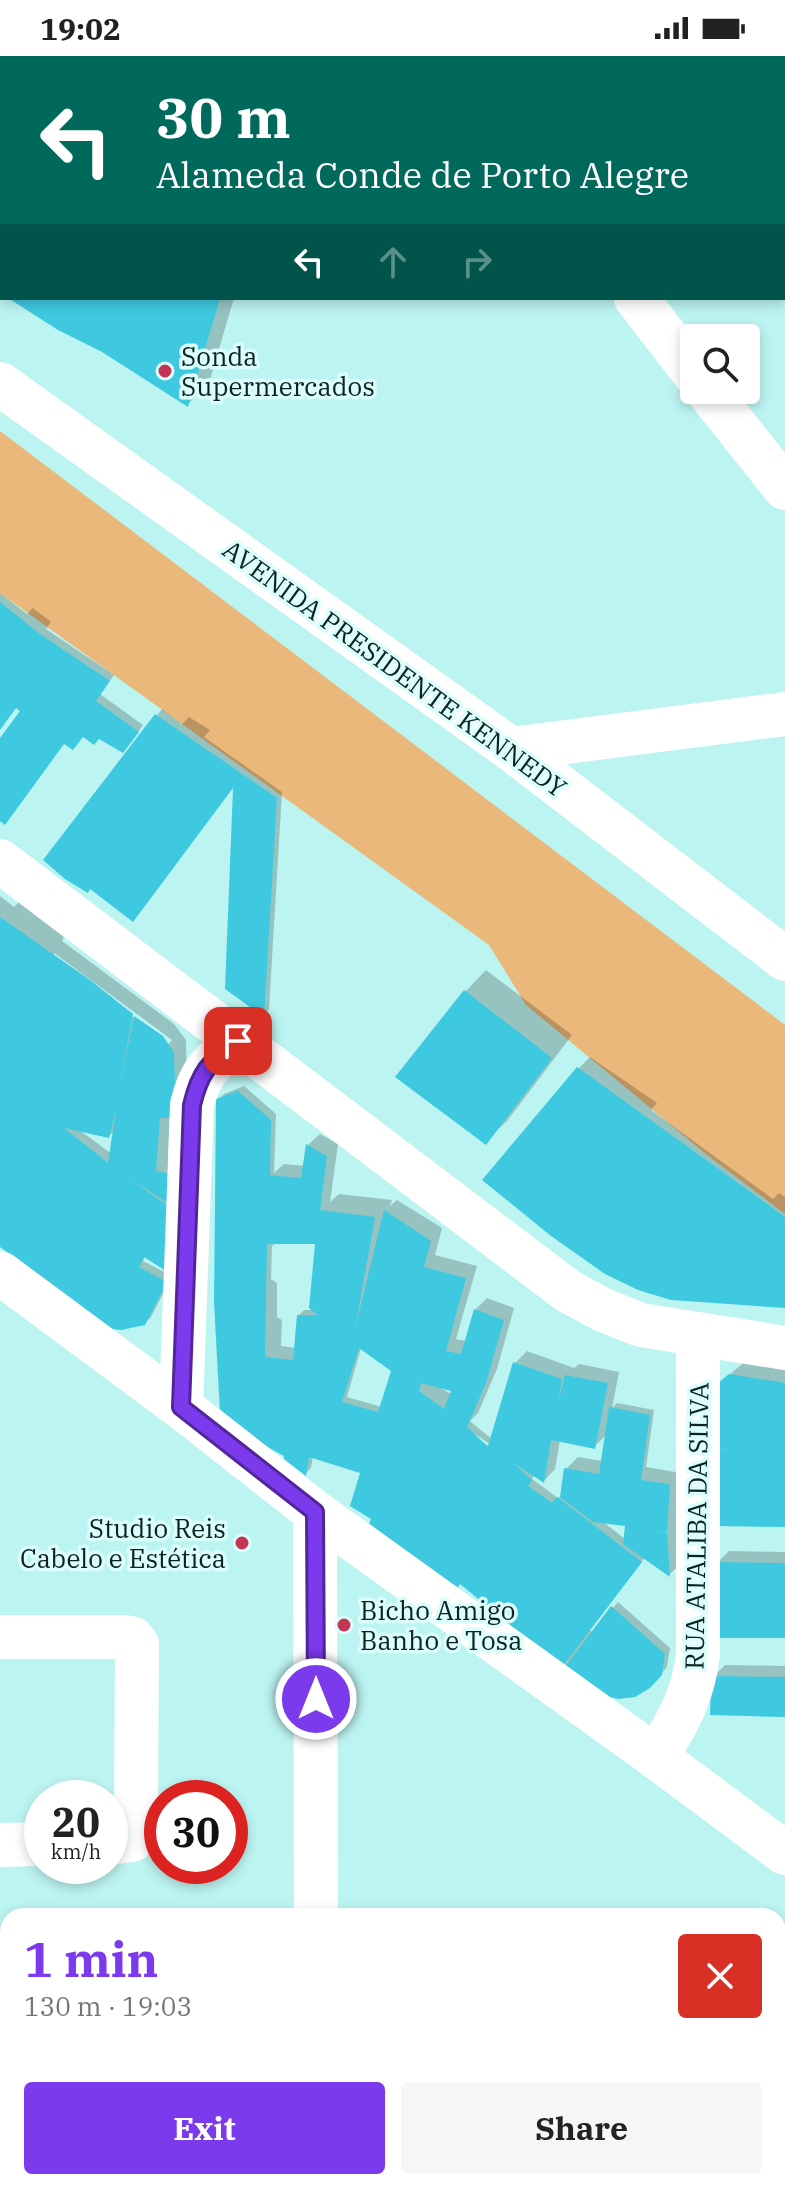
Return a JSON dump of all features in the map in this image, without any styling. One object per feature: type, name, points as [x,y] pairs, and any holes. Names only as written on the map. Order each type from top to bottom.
[{"type":"main road","points":[[638,300],[680,355]]},
{"type":"main road","name":"AVENIDA PRESIDENTE KENNEDY","points":[[0,384],[511,749],[785,959]]},
{"type":"main road","points":[[718,404],[785,488]]},
{"type":"main road","points":[[511,749],[785,714]]},
{"type":"main road","points":[[0,861],[568,1291],[603,1310],[641,1325],[785,1348]]},
{"type":"main road","points":[[181,1407],[192,1105],[207,1065],[238,1041]]},
{"type":"main road","points":[[0,1273],[181,1407],[315,1512],[785,1853]]},
{"type":"main road","name":"RUA ATALIBA DA SILVA","points":[[656,1757],[687,1704],[694,1685],[698,1655],[698,1335]]},
{"type":"main road","points":[[315,1512],[316,1908]]},
{"type":"main road","points":[[0,1637],[124,1637],[132,1638],[137,1644],[136,1832],[128,1841]]},
{"type":"main road","points":[[0,1845],[24,1844]]},
{"type":"shaded area","points":[[0,431],[785,1025],[785,1214],[707,1155],[526,1005],[489,945],[0,593]]},
{"type":"building","name":"Sonda Supermercados","points":[[11,300],[219,300],[188,407],[102,352],[58,330]]},
{"type":"building","points":[[0,602],[40,634],[110,681],[96,701],[139,732],[123,753],[99,739],[94,745],[83,737],[73,750],[64,744],[5,825],[0,821],[0,738],[20,711],[16,708],[0,730]]},
{"type":"building","points":[[155,714],[277,798],[264,1017],[225,989],[233,788],[133,922],[90,889],[88,893],[65,879],[43,860]]},
{"type":"building","points":[[0,917],[133,1014],[118,1093],[134,1016],[163,1036],[174,1053],[176,1118],[160,1118],[156,1171],[178,1175],[174,1207],[126,1176],[175,1211],[169,1273],[144,1257],[139,1267],[167,1282],[145,1325],[111,1329],[0,1247]],"holes":[[[116,1109],[108,1163],[64,1128],[109,1138]]]},
{"type":"building","points":[[464,990],[552,1058],[486,1145],[395,1077]]},
{"type":"building","points":[[577,1067],[785,1217],[785,1308],[671,1300],[638,1290],[605,1274],[551,1236],[482,1180]]},
{"type":"building","points":[[238,1091],[271,1120],[270,1175],[301,1178],[306,1144],[327,1156],[320,1210],[375,1217],[355,1329],[384,1210],[431,1241],[424,1267],[466,1278],[446,1351],[461,1354],[474,1309],[504,1320],[486,1383],[467,1427],[488,1446],[513,1362],[562,1379],[558,1404],[565,1375],[608,1383],[595,1449],[551,1440],[544,1483],[512,1462],[532,1480],[528,1486],[552,1503],[557,1497],[642,1562],[562,1667],[479,1604],[481,1601],[460,1584],[457,1589],[369,1524],[371,1519],[350,1506],[360,1473],[309,1457],[306,1476],[284,1456],[220,1413],[214,1302],[216,1099]],"holes":[[[267,1244],[315,1244],[309,1308],[317,1315],[297,1315],[293,1360],[265,1357]],[[359,1348],[391,1371],[378,1412],[342,1402]],[[421,1383],[451,1391],[444,1409],[419,1391]]]},
{"type":"building","points":[[729,1374],[785,1383],[785,1527],[714,1526],[716,1450],[731,1449],[715,1449],[718,1383]]},
{"type":"building","points":[[609,1407],[650,1415],[641,1480],[670,1484],[667,1531],[655,1531],[667,1532],[670,1577],[623,1544],[625,1526],[593,1522],[560,1497],[564,1468],[599,1474]]},
{"type":"building","points":[[715,1562],[785,1563],[785,1638],[712,1638]]},
{"type":"building","points":[[611,1606],[665,1654],[662,1675],[650,1688],[635,1697],[618,1699],[602,1695],[565,1667]]},
{"type":"building","points":[[711,1676],[785,1677],[785,1717],[710,1715]]},
{"type":"place","name":"Sonda Supermercados","points":[[165,371]]},
{"type":"place","name":"Studio Reis Cabelo e Estética","points":[[242,1543]]},
{"type":"place","name":"Bicho Amigo Banho e Tosa","points":[[344,1625]]},
{"type":"route","points":[[238,1041],[207,1065],[192,1105],[181,1407],[315,1512],[316,1699]]}]
